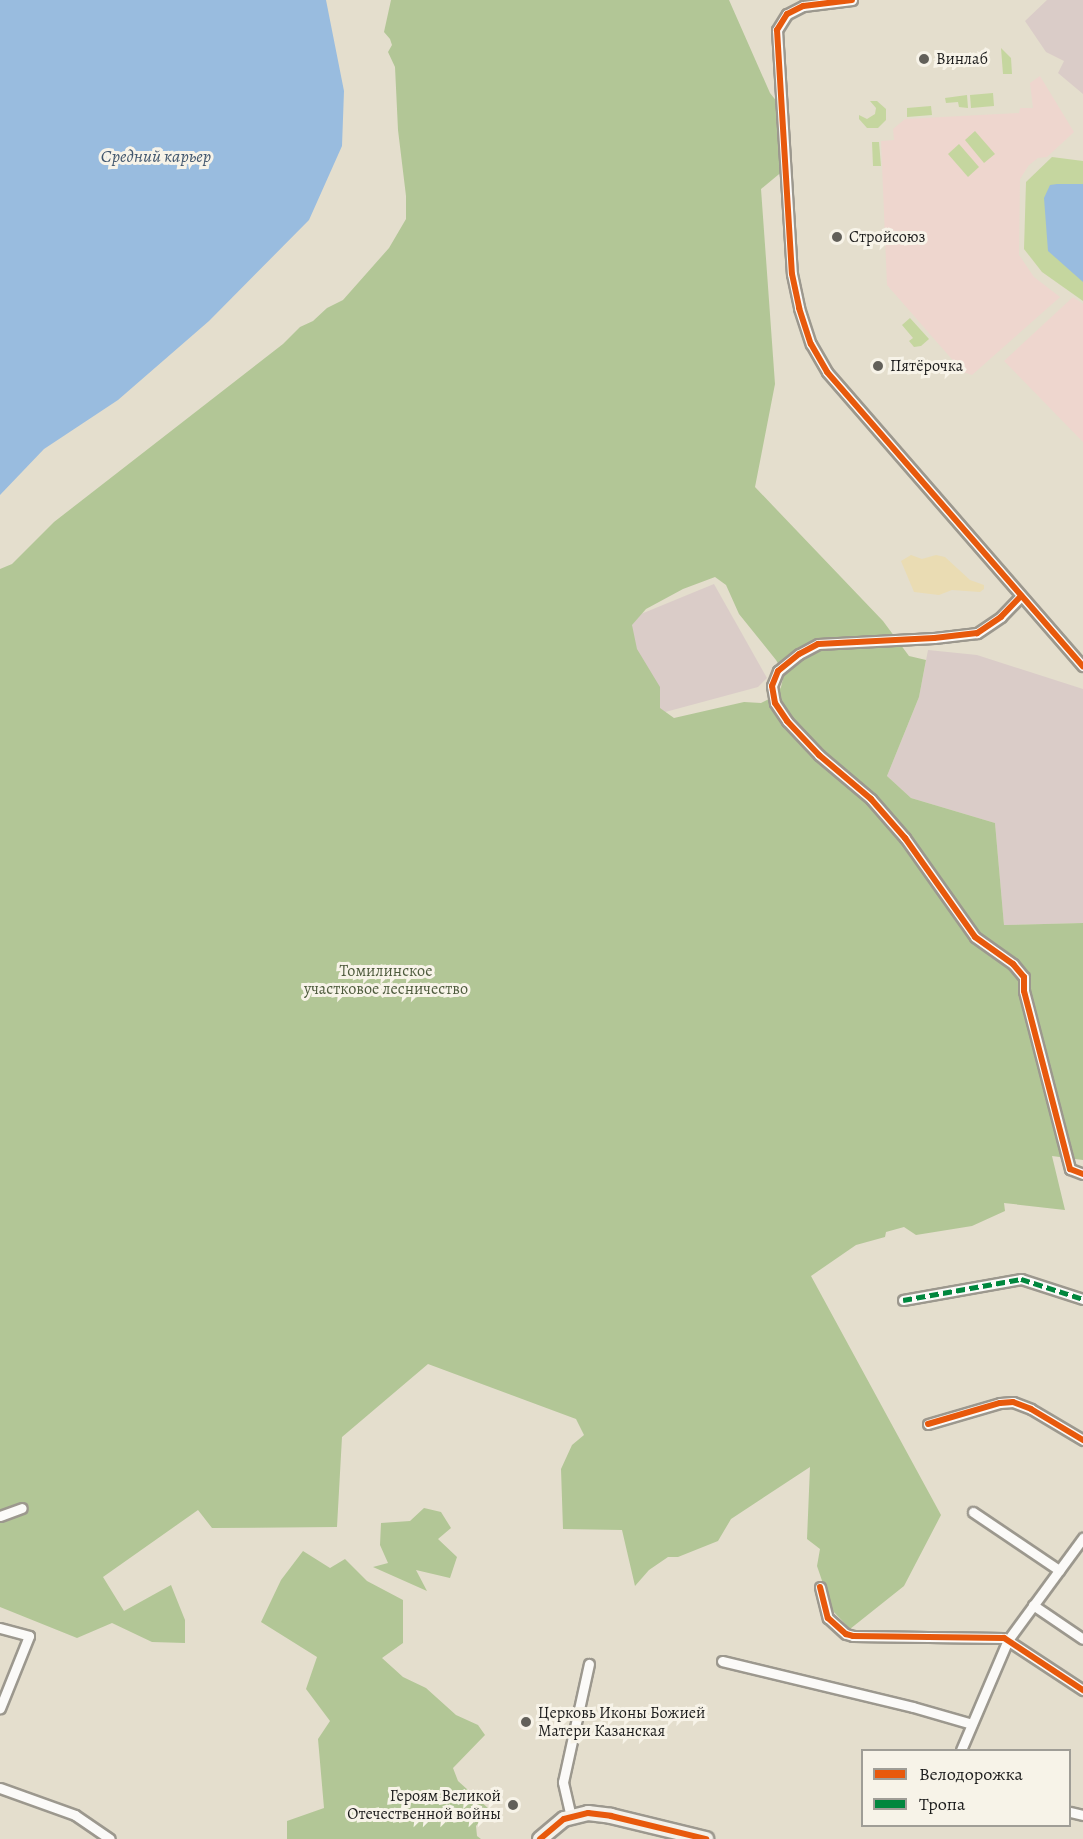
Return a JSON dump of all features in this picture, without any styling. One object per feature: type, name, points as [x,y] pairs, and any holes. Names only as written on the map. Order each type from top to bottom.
[{"type":"street","points":[[852,0],[803,6],[788,14],[777,30],[792,274],[799,308],[811,344],[827,372],[1083,666]]},
{"type":"street","points":[[1022,596],[989,626],[964,636],[818,644],[799,654],[778,671],[772,686],[775,703],[787,721],[819,755],[871,799],[905,838],[975,937],[1013,964],[1024,977],[1024,991],[1070,1169],[1083,1174]]},
{"type":"street","points":[[903,1300],[1021,1279],[1083,1299]]},
{"type":"street","points":[[928,1424],[1000,1403],[1012,1402],[1031,1409],[1083,1440]]},
{"type":"street","points":[[0,1516],[22,1508]]},
{"type":"street","points":[[973,1512],[1059,1570]]},
{"type":"street","points":[[961,1749],[1008,1640],[1083,1538]]},
{"type":"street","points":[[820,1587],[828,1618],[853,1636],[1008,1640],[1083,1690]]},
{"type":"street","points":[[1033,1605],[1083,1639]]},
{"type":"street","points":[[0,1628],[29,1636],[0,1708]]},
{"type":"street","points":[[722,1661],[913,1707],[972,1724]]},
{"type":"street","points":[[571,1816],[564,1793],[564,1775],[590,1664]]},
{"type":"street","points":[[0,1788],[75,1815],[110,1839]]},
{"type":"street","points":[[540,1839],[555,1825],[571,1816],[588,1813],[611,1816],[706,1839]]},
{"type":"shaded area","points":[[1047,0],[1083,0],[1083,94],[1058,73],[1064,61],[1046,52],[1025,21]]},
{"type":"shaded area","points":[[1040,76],[1074,132],[1047,157],[1038,158],[1029,165],[1020,179],[1019,255],[1034,277],[1060,297],[972,375],[963,372],[887,285],[881,141],[894,140],[893,129],[905,119],[1019,113],[1020,108],[1033,108],[1030,83]]},
{"type":"shaded area","points":[[1073,297],[1083,304],[1083,442],[1004,361]]},
{"type":"shaded area","points":[[714,584],[767,678],[758,687],[643,718],[602,630]]},
{"type":"shaded area","points":[[928,650],[977,655],[1083,689],[1083,923],[1004,925],[995,823],[911,798],[887,776],[919,697]]},
{"type":"green space","name":"Томилинское участковое лесничество","points":[[391,0],[729,0],[770,93],[778,103],[784,170],[761,189],[775,384],[755,487],[883,621],[909,656],[926,660],[919,697],[887,776],[911,798],[995,823],[1004,925],[1083,923],[1083,1160],[1052,1156],[1065,1210],[1004,1203],[1005,1211],[972,1226],[916,1235],[904,1227],[886,1232],[885,1237],[856,1245],[811,1276],[941,1515],[904,1586],[850,1629],[832,1610],[817,1566],[820,1549],[807,1539],[810,1467],[731,1519],[718,1541],[678,1557],[668,1557],[649,1570],[635,1586],[622,1530],[563,1529],[561,1469],[572,1445],[584,1435],[576,1419],[428,1364],[342,1437],[337,1527],[212,1528],[198,1510],[103,1577],[124,1611],[171,1585],[185,1620],[185,1643],[152,1642],[112,1623],[77,1638],[0,1607],[0,569],[12,564],[54,522],[283,344],[300,327],[313,321],[327,308],[343,300],[389,248],[406,219],[406,196],[398,130],[395,67],[388,52],[392,45],[384,32]],"holes":[[[715,577],[726,585],[739,614],[776,660],[784,674],[781,687],[777,695],[761,703],[744,702],[674,718],[660,708],[660,687],[637,649],[632,625],[646,609],[683,589]]]},
{"type":"green space","points":[[1001,48],[1011,58],[1012,74],[1003,74]]},
{"type":"green space","points":[[993,93],[994,106],[971,108],[970,95]]},
{"type":"green space","points":[[967,95],[968,108],[959,107],[958,102],[946,103],[945,98]]},
{"type":"green space","points":[[870,101],[877,101],[886,109],[886,120],[878,128],[867,128],[859,119],[859,115],[867,119],[875,114],[876,108]]},
{"type":"green space","points":[[931,106],[932,115],[907,117],[907,108]]},
{"type":"green space","points":[[975,131],[995,154],[984,163],[965,140]]},
{"type":"green space","points":[[872,142],[879,142],[881,166],[873,166]]},
{"type":"green space","points":[[959,144],[979,167],[968,177],[948,154]]},
{"type":"green space","points":[[1052,157],[1083,161],[1083,301],[1042,272],[1024,249],[1026,182]]},
{"type":"green space","points":[[910,318],[929,339],[921,346],[914,347],[909,341],[913,338],[902,325]]},
{"type":"green space","points":[[424,1508],[441,1512],[451,1528],[438,1539],[457,1557],[450,1578],[416,1570],[427,1591],[373,1567],[388,1563],[380,1545],[381,1523],[410,1521]]},
{"type":"green space","points":[[303,1551],[330,1568],[345,1559],[367,1581],[403,1600],[403,1643],[382,1658],[403,1677],[426,1688],[456,1715],[478,1725],[485,1735],[453,1768],[458,1781],[489,1809],[476,1826],[477,1836],[481,1839],[287,1839],[287,1821],[324,1808],[318,1739],[330,1721],[306,1689],[317,1657],[261,1622],[281,1580]]},
{"type":"sand","points":[[911,555],[922,559],[936,555],[945,557],[970,580],[984,585],[984,589],[980,592],[952,590],[939,595],[914,592],[901,561]]},
{"type":"water","name":"Средний карьер","points":[[0,0],[326,0],[344,91],[342,146],[309,220],[209,321],[118,400],[44,449],[0,495]]},
{"type":"water","points":[[1083,184],[1083,282],[1048,251],[1044,198],[1050,185]]},
{"type":"marked path","points":[[903,1300],[1021,1279],[1083,1299]]},
{"type":"cycle path","points":[[852,0],[803,6],[787,14],[777,30],[792,274],[799,308],[811,344],[827,372],[1083,666]]},
{"type":"cycle path","points":[[1021,596],[1001,617],[977,633],[934,638],[818,644],[799,654],[778,671],[772,686],[775,703],[787,721],[819,755],[871,799],[905,838],[975,937],[1013,964],[1024,977],[1024,991],[1070,1169],[1083,1174]]},
{"type":"cycle path","points":[[928,1424],[1000,1403],[1013,1402],[1031,1409],[1083,1440]]},
{"type":"cycle path","points":[[820,1587],[828,1618],[846,1634],[853,1636],[1004,1638],[1083,1690]]},
{"type":"cycle path","points":[[540,1839],[564,1819],[588,1813],[611,1816],[706,1839]]},
{"type":"place","name":"Винлаб","points":[[924,59]]},
{"type":"place","name":"Стройсоюз","points":[[837,237]]},
{"type":"place","name":"Пятёрочка","points":[[878,366]]},
{"type":"place","name":"Церковь Иконы Божией Матери Казанская","points":[[526,1722]]},
{"type":"place","name":"Героям Великой Отечественной войны","points":[[513,1805]]}]
